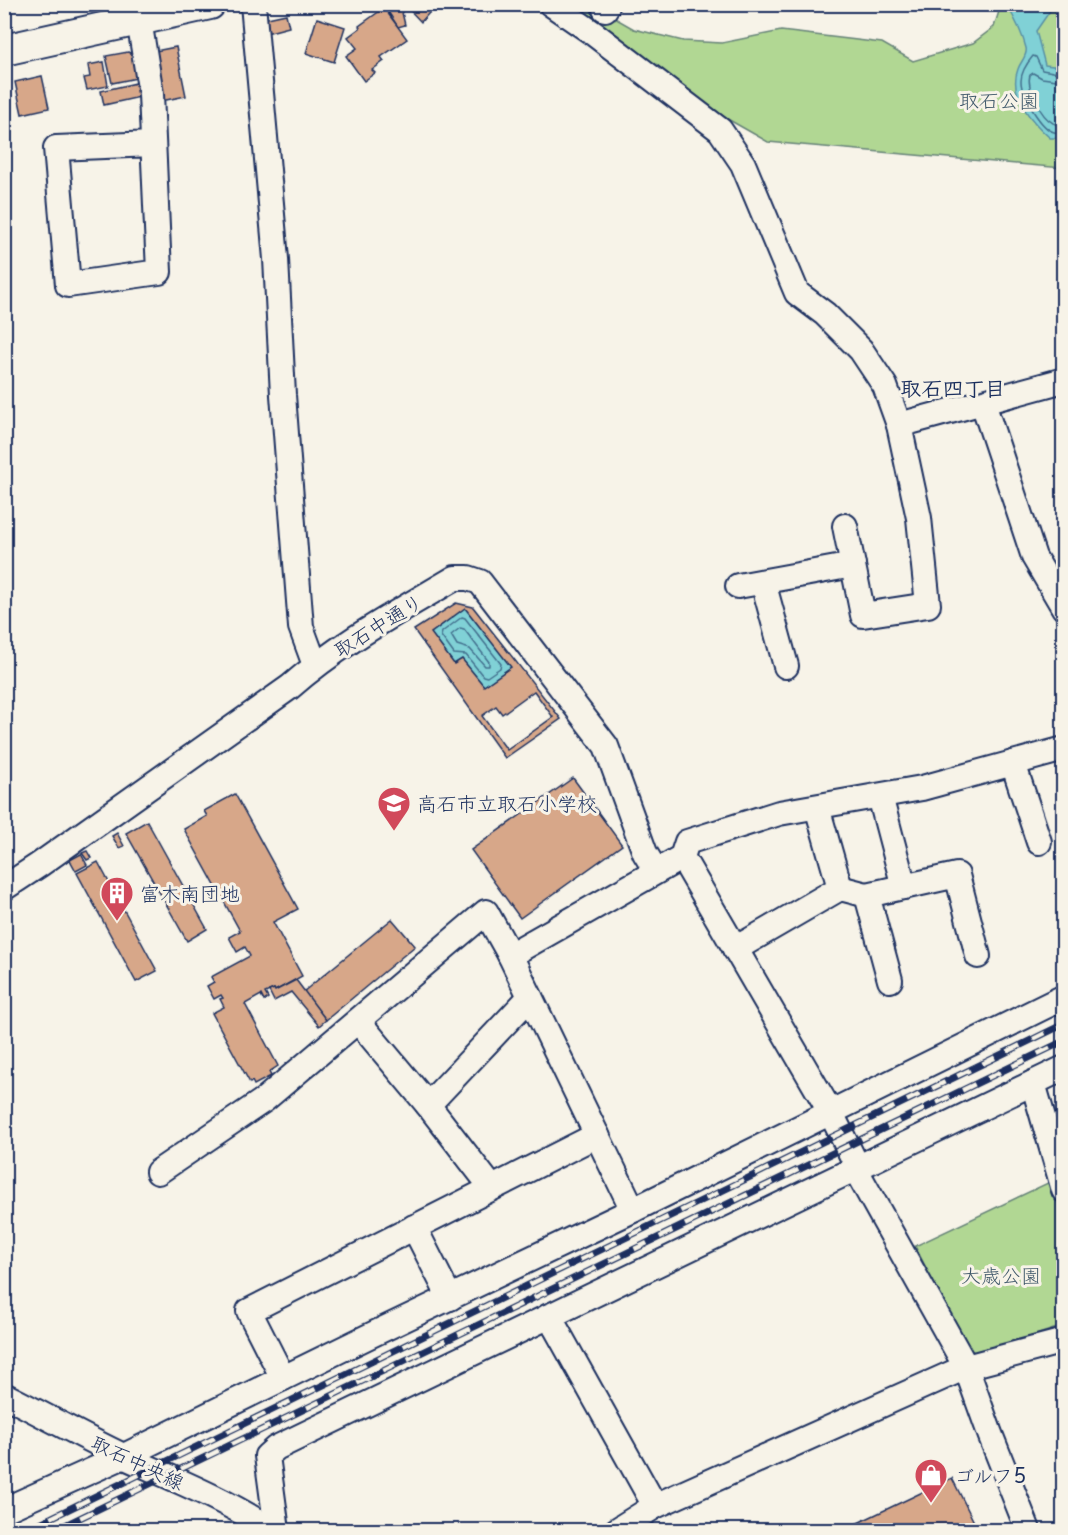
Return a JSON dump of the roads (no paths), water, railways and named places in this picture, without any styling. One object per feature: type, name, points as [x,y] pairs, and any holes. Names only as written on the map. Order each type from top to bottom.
[{"type":"main road","points":[[4,50],[140,20],[176,8],[210,4]]},
{"type":"street","points":[[253,4],[276,259],[283,395],[301,627],[315,665]]},
{"type":"street","points":[[551,4],[720,130],[743,164],[797,293],[825,314],[861,350],[885,386],[899,425],[919,518],[928,605],[863,615],[845,526]]},
{"type":"street","points":[[140,20],[151,94],[159,272],[68,285],[56,148],[153,144]]},
{"type":"street","points":[[899,425],[983,404],[1064,380]]},
{"type":"street","points":[[983,404],[1034,557],[1064,608]]},
{"type":"street","points":[[738,586],[853,565]]},
{"type":"street","name":"取石中通り","points":[[4,888],[290,687],[315,665],[357,635],[455,578],[468,578],[480,582],[606,746],[645,853],[656,872]]},
{"type":"street","points":[[762,582],[786,666]]},
{"type":"street","points":[[510,955],[682,856],[687,842],[779,813],[922,788],[1064,748]]},
{"type":"street","points":[[1013,763],[1039,842]]},
{"type":"street","points":[[880,796],[904,887]]},
{"type":"street","points":[[817,807],[840,888]]},
{"type":"street","points":[[682,856],[831,1113],[858,1168],[861,1179],[966,1367],[1028,1530]]},
{"type":"street","points":[[735,949],[840,888],[867,896],[957,875],[978,956]]},
{"type":"street","points":[[867,896],[890,980]]},
{"type":"street","points":[[158,1172],[264,1101],[486,912],[510,955],[633,1210]]},
{"type":"street","points":[[428,1105],[530,997]]},
{"type":"street","points":[[4,1510],[124,1456],[633,1210],[1064,997]]},
{"type":"street","points":[[358,1022],[428,1105],[492,1188]]},
{"type":"street","points":[[277,1530],[267,1456],[276,1448],[1064,1068]]},
{"type":"street","points":[[1033,1083],[1064,1190]]},
{"type":"street","points":[[283,1378],[249,1311],[597,1135]]},
{"type":"street","points":[[414,1227],[450,1298]]},
{"type":"street","points":[[549,1316],[655,1506]]},
{"type":"street","points":[[617,1530],[655,1506],[966,1367],[1064,1341]]},
{"type":"street","name":"取石中央線","points":[[4,1395],[124,1456],[200,1491],[271,1530]]},
{"type":"water","points":[[1007,5],[1021,9],[1054,5],[1036,31],[1045,65],[1061,67],[1063,72],[1063,138],[1050,138],[1029,116],[1019,98],[1016,79],[1019,66],[1026,54],[1026,48]]},
{"type":"water","points":[[465,608],[511,667],[484,686],[462,659],[454,664],[431,633]]},
{"type":"railway","points":[[26,1530],[1064,1024]]},
{"type":"railway","points":[[55,1530],[1064,1041]]},
{"type":"place","name":"高石市立取石小学校","points":[[394,832]]},
{"type":"place","name":"富木南団地","points":[[117,922]]},
{"type":"place","name":"ゴルフ5","points":[[931,1504]]},
{"type":"district","name":"取石四丁目","points":[[953,387]]},
{"type":"park label","name":"取石公園","points":[[999,100]]},
{"type":"park label","name":"大歳公園","points":[[1001,1275]]}]
